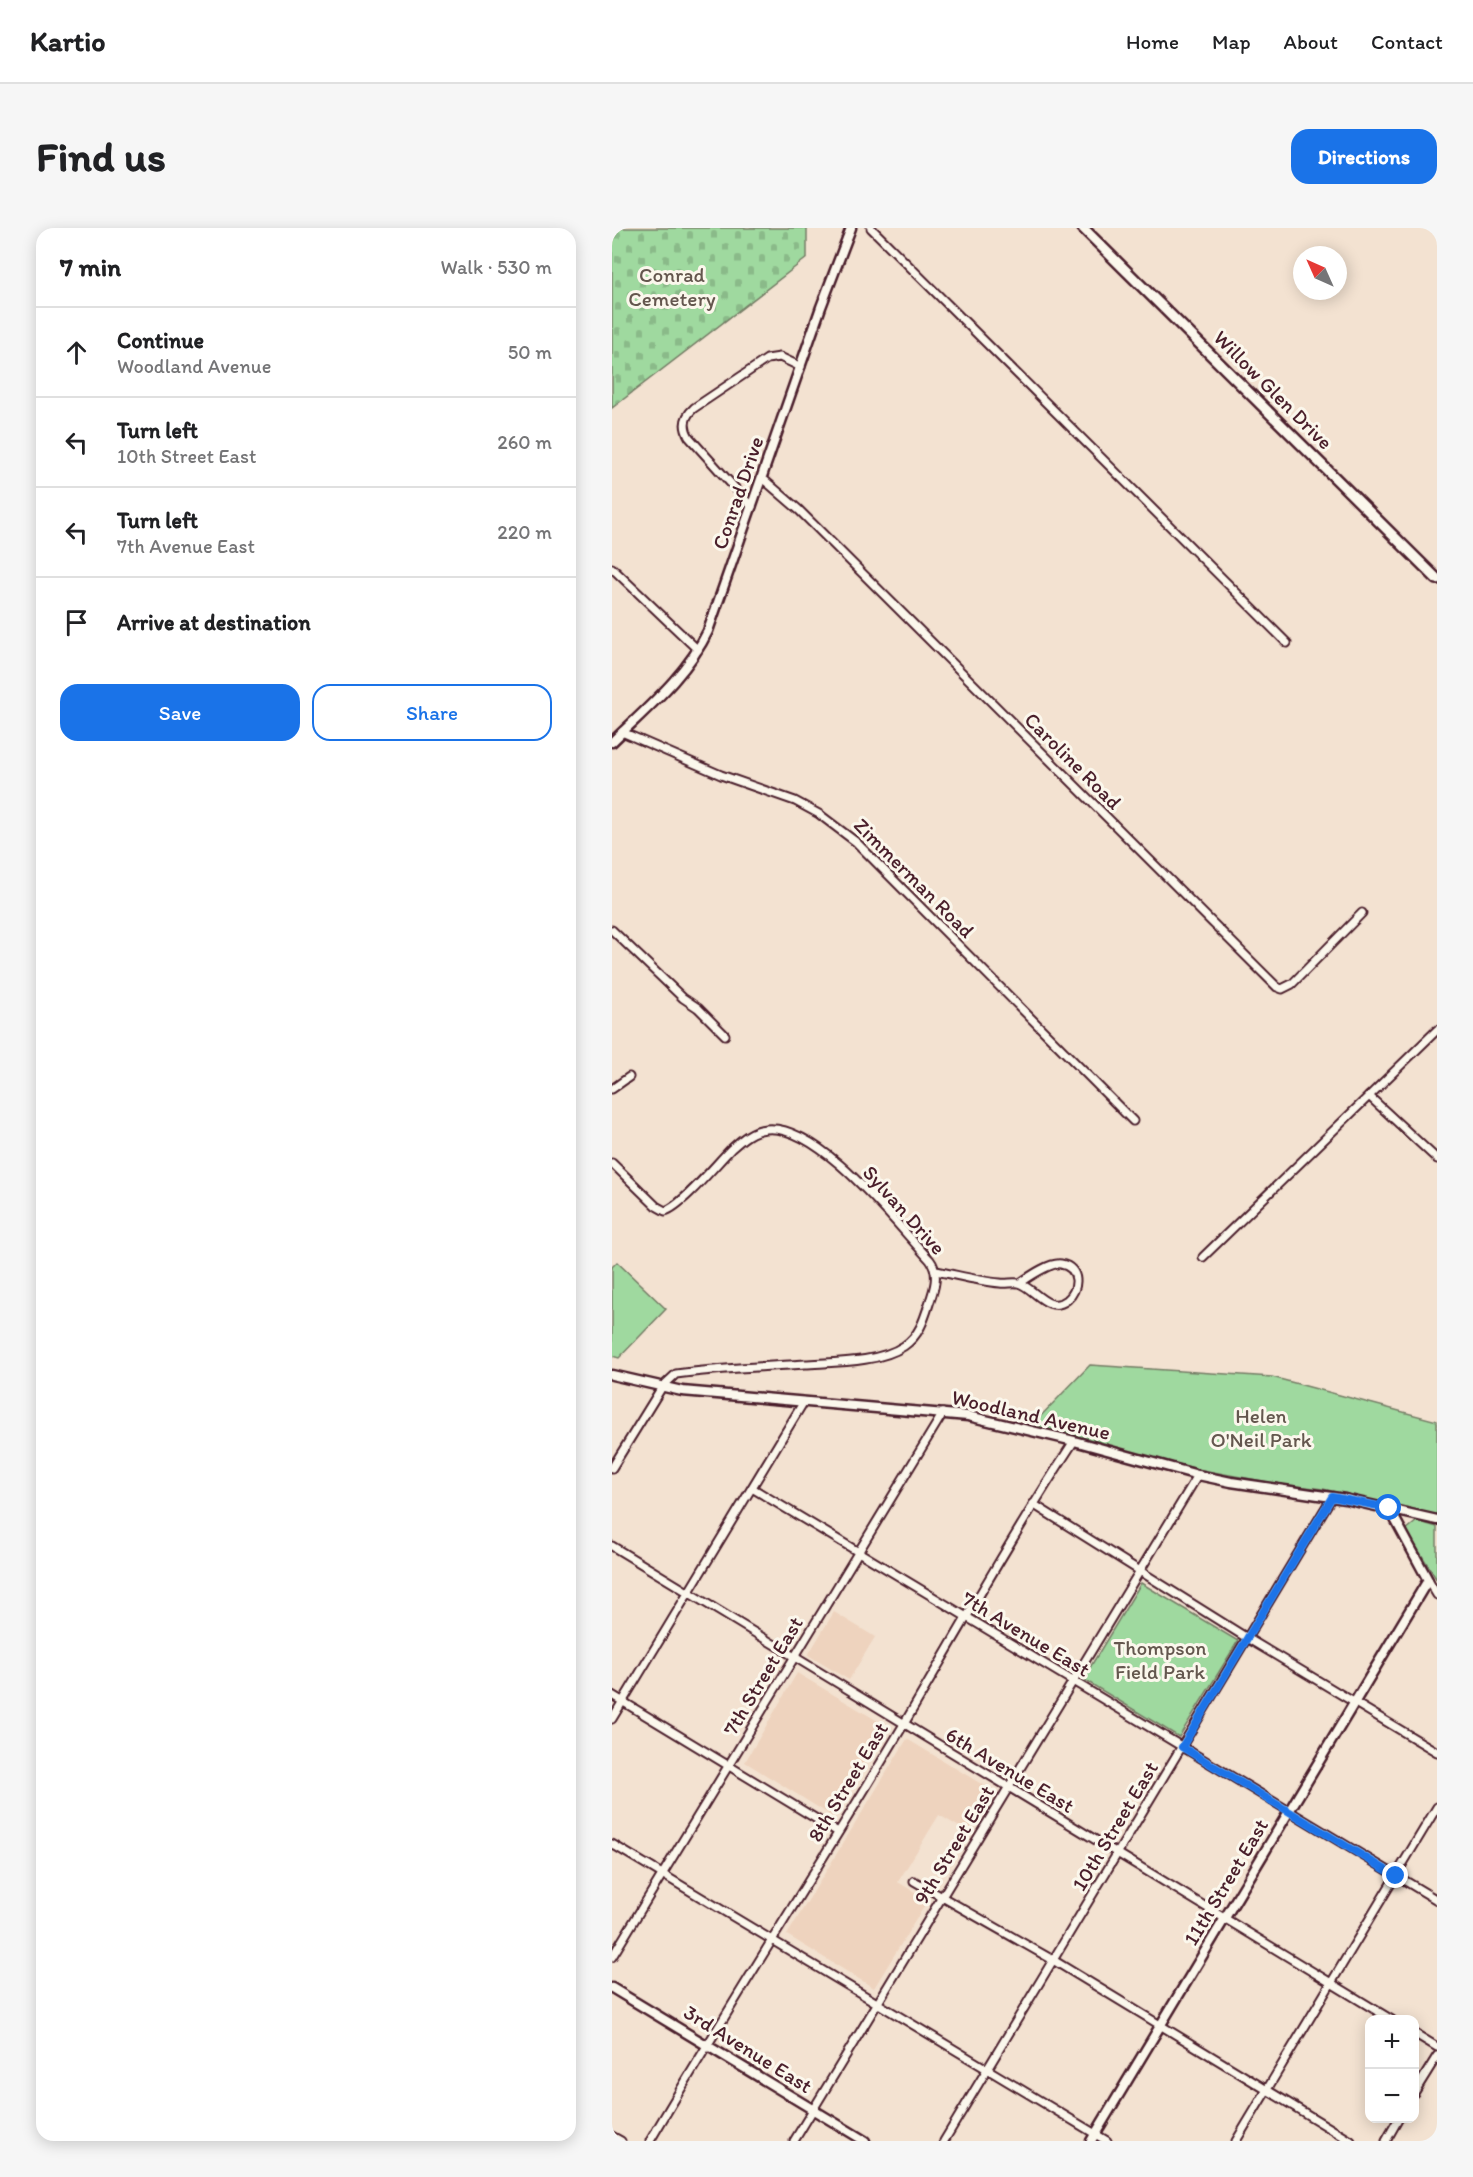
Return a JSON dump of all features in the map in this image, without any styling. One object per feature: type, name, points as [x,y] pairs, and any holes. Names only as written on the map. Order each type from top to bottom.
[{"type":"main road","name":"Willow Glen Drive","points":[[1083,228],[1437,579]]},
{"type":"street","name":"Conrad Drive","points":[[612,742],[674,681],[698,650],[717,608],[820,307],[851,228]]},
{"type":"street","points":[[871,228],[1287,643]]},
{"type":"street","points":[[752,507],[688,436],[685,420],[694,408],[767,359],[785,358],[801,367]]},
{"type":"street","name":"Caroline Road","points":[[762,478],[799,510],[1277,987],[1282,989],[1292,984],[1362,913]]},
{"type":"street","points":[[612,568],[698,650]]},
{"type":"street","name":"Zimmerman Road","points":[[622,732],[710,771],[795,801],[838,826],[1133,1120]]},
{"type":"street","points":[[612,930],[683,998],[699,1008],[725,1035]]},
{"type":"street","points":[[1203,1257],[1437,1030]]},
{"type":"street","points":[[612,1089],[629,1077]]},
{"type":"street","points":[[1369,1096],[1437,1159]]},
{"type":"street","name":"Sylvan Drive","points":[[612,1163],[656,1206],[665,1211],[677,1204],[730,1150],[747,1136],[766,1129],[777,1129],[808,1142],[837,1162],[930,1260],[936,1271],[931,1298],[920,1328],[910,1341],[894,1352],[848,1360],[676,1374],[662,1387]]},
{"type":"street","points":[[936,1271],[1001,1284],[1020,1283],[1039,1271],[1062,1264],[1076,1276],[1077,1286],[1072,1296],[1063,1303],[1051,1304],[1038,1298],[1020,1283]]},
{"type":"street","name":"Woodland Avenue","points":[[612,1375],[682,1391],[943,1413],[983,1419],[1231,1482],[1332,1497],[1437,1520]]},
{"type":"street","points":[[612,1468],[662,1387]]},
{"type":"street","points":[[612,1719],[803,1403]]},
{"type":"street","name":"7th Street East","points":[[612,1957],[943,1413]]},
{"type":"street","name":"8th Street East","points":[[650,2141],[706,2045],[903,1725],[1033,1504],[1074,1441]]},
{"type":"street","name":"9th Street East","points":[[794,2141],[1198,1474]]},
{"type":"street","name":"7th Avenue East","points":[[752,1488],[1437,1900]]},
{"type":"street","name":"10th Street East","points":[[944,2141],[1332,1497]]},
{"type":"street","points":[[1033,1504],[1247,1638],[1437,1752]]},
{"type":"street","points":[[1389,1508],[1437,1595]]},
{"type":"street","name":"6th Avenue East","points":[[612,1546],[795,1656],[903,1725],[1385,2015]]},
{"type":"street","name":"11th Street East","points":[[1093,2138],[1428,1580]]},
{"type":"street","points":[[612,1695],[838,1832]]},
{"type":"street","points":[[1236,2141],[1437,1807]]},
{"type":"street","points":[[612,1844],[988,2068],[1093,2138],[1107,2141]]},
{"type":"street","points":[[914,1881],[1053,1960],[1351,2141]]},
{"type":"street","name":"3rd Avenue East","points":[[612,1988],[865,2141]]},
{"type":"street","points":[[1419,2036],[1437,2047]]},
{"type":"street","points":[[1419,2085],[1437,2056]]},
{"type":"street","points":[[1386,2141],[1396,2123]]},
{"type":"street","points":[[612,2136],[621,2141]]},
{"type":"shaded area","points":[[834,1612],[875,1637],[849,1680],[808,1655]]},
{"type":"shaded area","points":[[797,1673],[888,1727],[832,1816],[745,1762]]},
{"type":"shaded area","points":[[907,1739],[993,1791],[968,1832],[939,1815],[898,1882],[928,1900],[874,1988],[787,1935]]},
{"type":"green space","name":"Conrad Cemetery","points":[[612,228],[807,228],[807,258],[612,408]]},
{"type":"green space","points":[[617,1262],[666,1309],[619,1358],[612,1356],[612,1267]]},
{"type":"green space","name":"Helen O'Neil Park","points":[[1090,1365],[1272,1377],[1437,1421],[1437,1515],[1323,1489],[1279,1484],[1202,1470],[1030,1427]]},
{"type":"green space","points":[[1417,1521],[1437,1527],[1437,1580],[1406,1530]]},
{"type":"green space","name":"Thompson Field Park","points":[[1141,1583],[1238,1641],[1179,1737],[1083,1679]]},
{"type":"route","points":[[1389,1508],[1332,1497],[1182,1747],[1396,1876]]}]
